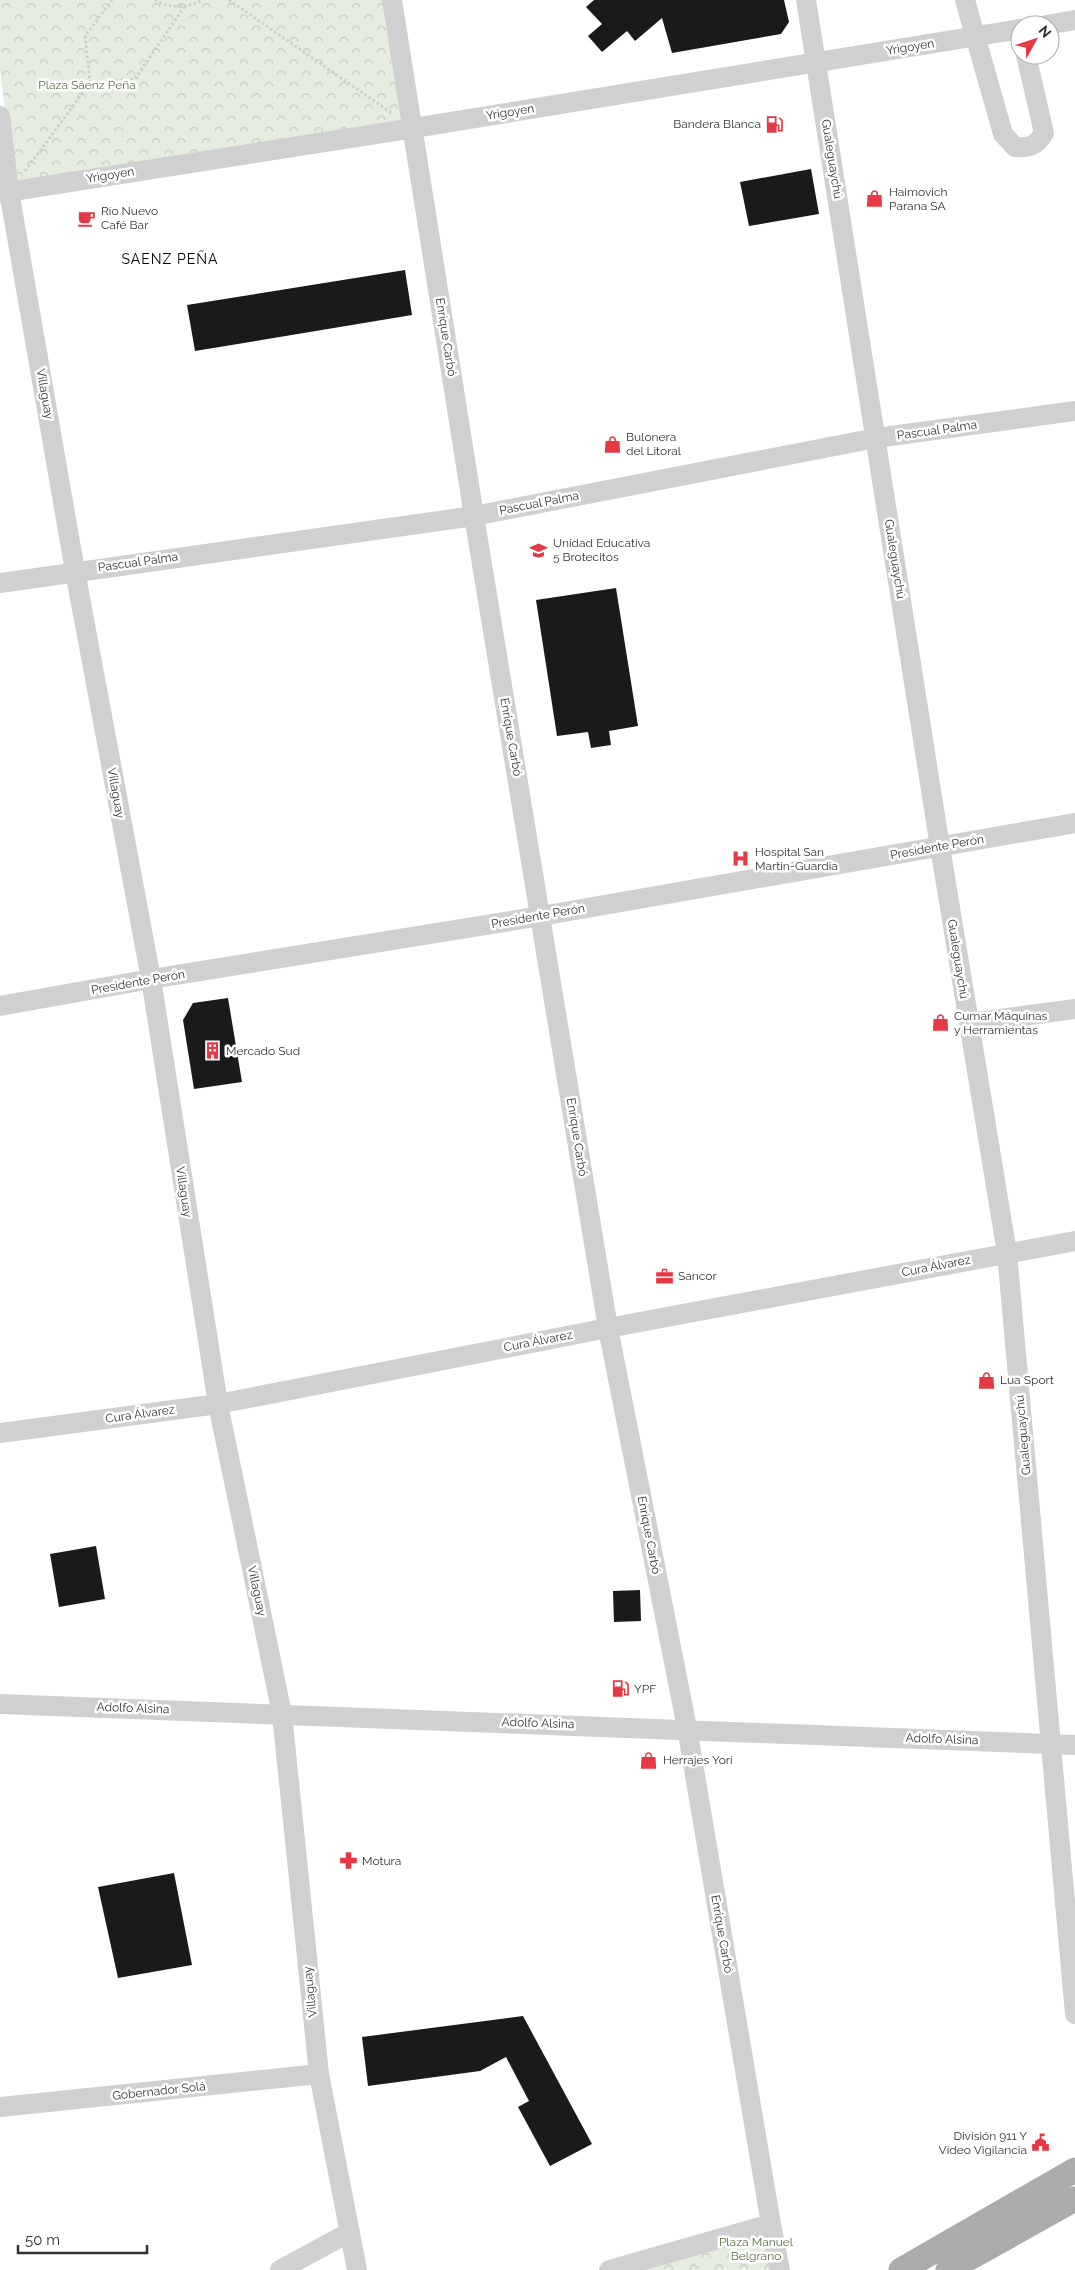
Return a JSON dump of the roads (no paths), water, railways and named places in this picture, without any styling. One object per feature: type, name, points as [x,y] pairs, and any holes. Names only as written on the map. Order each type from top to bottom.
[{"type":"main road","points":[[901,2270],[1075,2170]]},
{"type":"main road","points":[[948,2270],[1075,2199]]},
{"type":"street","name":"Enrique Carbó","points":[[392,0],[414,128],[474,516],[542,916],[608,1328],[687,1728],[780,2270]]},
{"type":"street","name":"Gualeguaychú","points":[[806,0],[940,847],[1007,1253],[1075,2014]]},
{"type":"street","points":[[965,0],[1003,134],[1015,147],[1028,148],[1038,143],[1044,132],[1028,65]]},
{"type":"street","points":[[1060,23],[1075,20]]},
{"type":"street","name":"Yrigoyen","points":[[5,192],[414,128],[1010,31]]},
{"type":"street","name":"Villaguay","points":[[0,116],[5,192],[151,979],[218,1404],[282,1714],[319,2074],[357,2270]]},
{"type":"street","name":"Pascual Palma","points":[[0,583],[474,516],[876,438],[1075,411]]},
{"type":"street","name":"Presidente Perón","points":[[0,1006],[151,979],[542,916],[1075,823]]},
{"type":"street","points":[[969,1023],[1075,1009]]},
{"type":"street","name":"Cura Álvarez","points":[[0,1432],[218,1404],[1075,1240]]},
{"type":"street","name":"Adolfo Alsina","points":[[0,1704],[687,1728],[1075,1745]]},
{"type":"street","name":"Gobernador Solá","points":[[0,2107],[319,2074]]},
{"type":"street","points":[[609,2270],[771,2224]]},
{"type":"street","points":[[280,2270],[350,2232]]},
{"type":"place","name":"Bandera Blanca","points":[[775,124]]},
{"type":"place","name":"Haimovich Parana SA","points":[[875,199]]},
{"type":"place","name":"Río Nuevo Café Bar","points":[[87,218]]},
{"type":"place","name":"Bulonera del Litoral","points":[[612,444]]},
{"type":"place","name":"Unidad Educativa 5 Brotecitos","points":[[539,550]]},
{"type":"place","name":"Hospital San Martin-Guardia","points":[[741,859]]},
{"type":"place","name":"Cumar Máquinas y Herramientas","points":[[940,1023]]},
{"type":"place","name":"Mercado Sud","points":[[212,1051]]},
{"type":"place","name":"Sancor","points":[[664,1276]]},
{"type":"place","name":"Lua Sport","points":[[986,1380]]},
{"type":"place","name":"YPF","points":[[620,1689]]},
{"type":"place","name":"Herrajes Yori","points":[[649,1760]]},
{"type":"place","name":"Motura","points":[[348,1861]]},
{"type":"place","name":"División 911 Y Video Vigilancia","points":[[1041,2143]]},
{"type":"district","name":"SAENZ PEÑA","points":[[170,259]]},
{"type":"park label","name":"Plaza Sáenz Peña","points":[[87,85]]},
{"type":"park label","name":"Plaza Manuel Belgrano","points":[[756,2249]]}]
